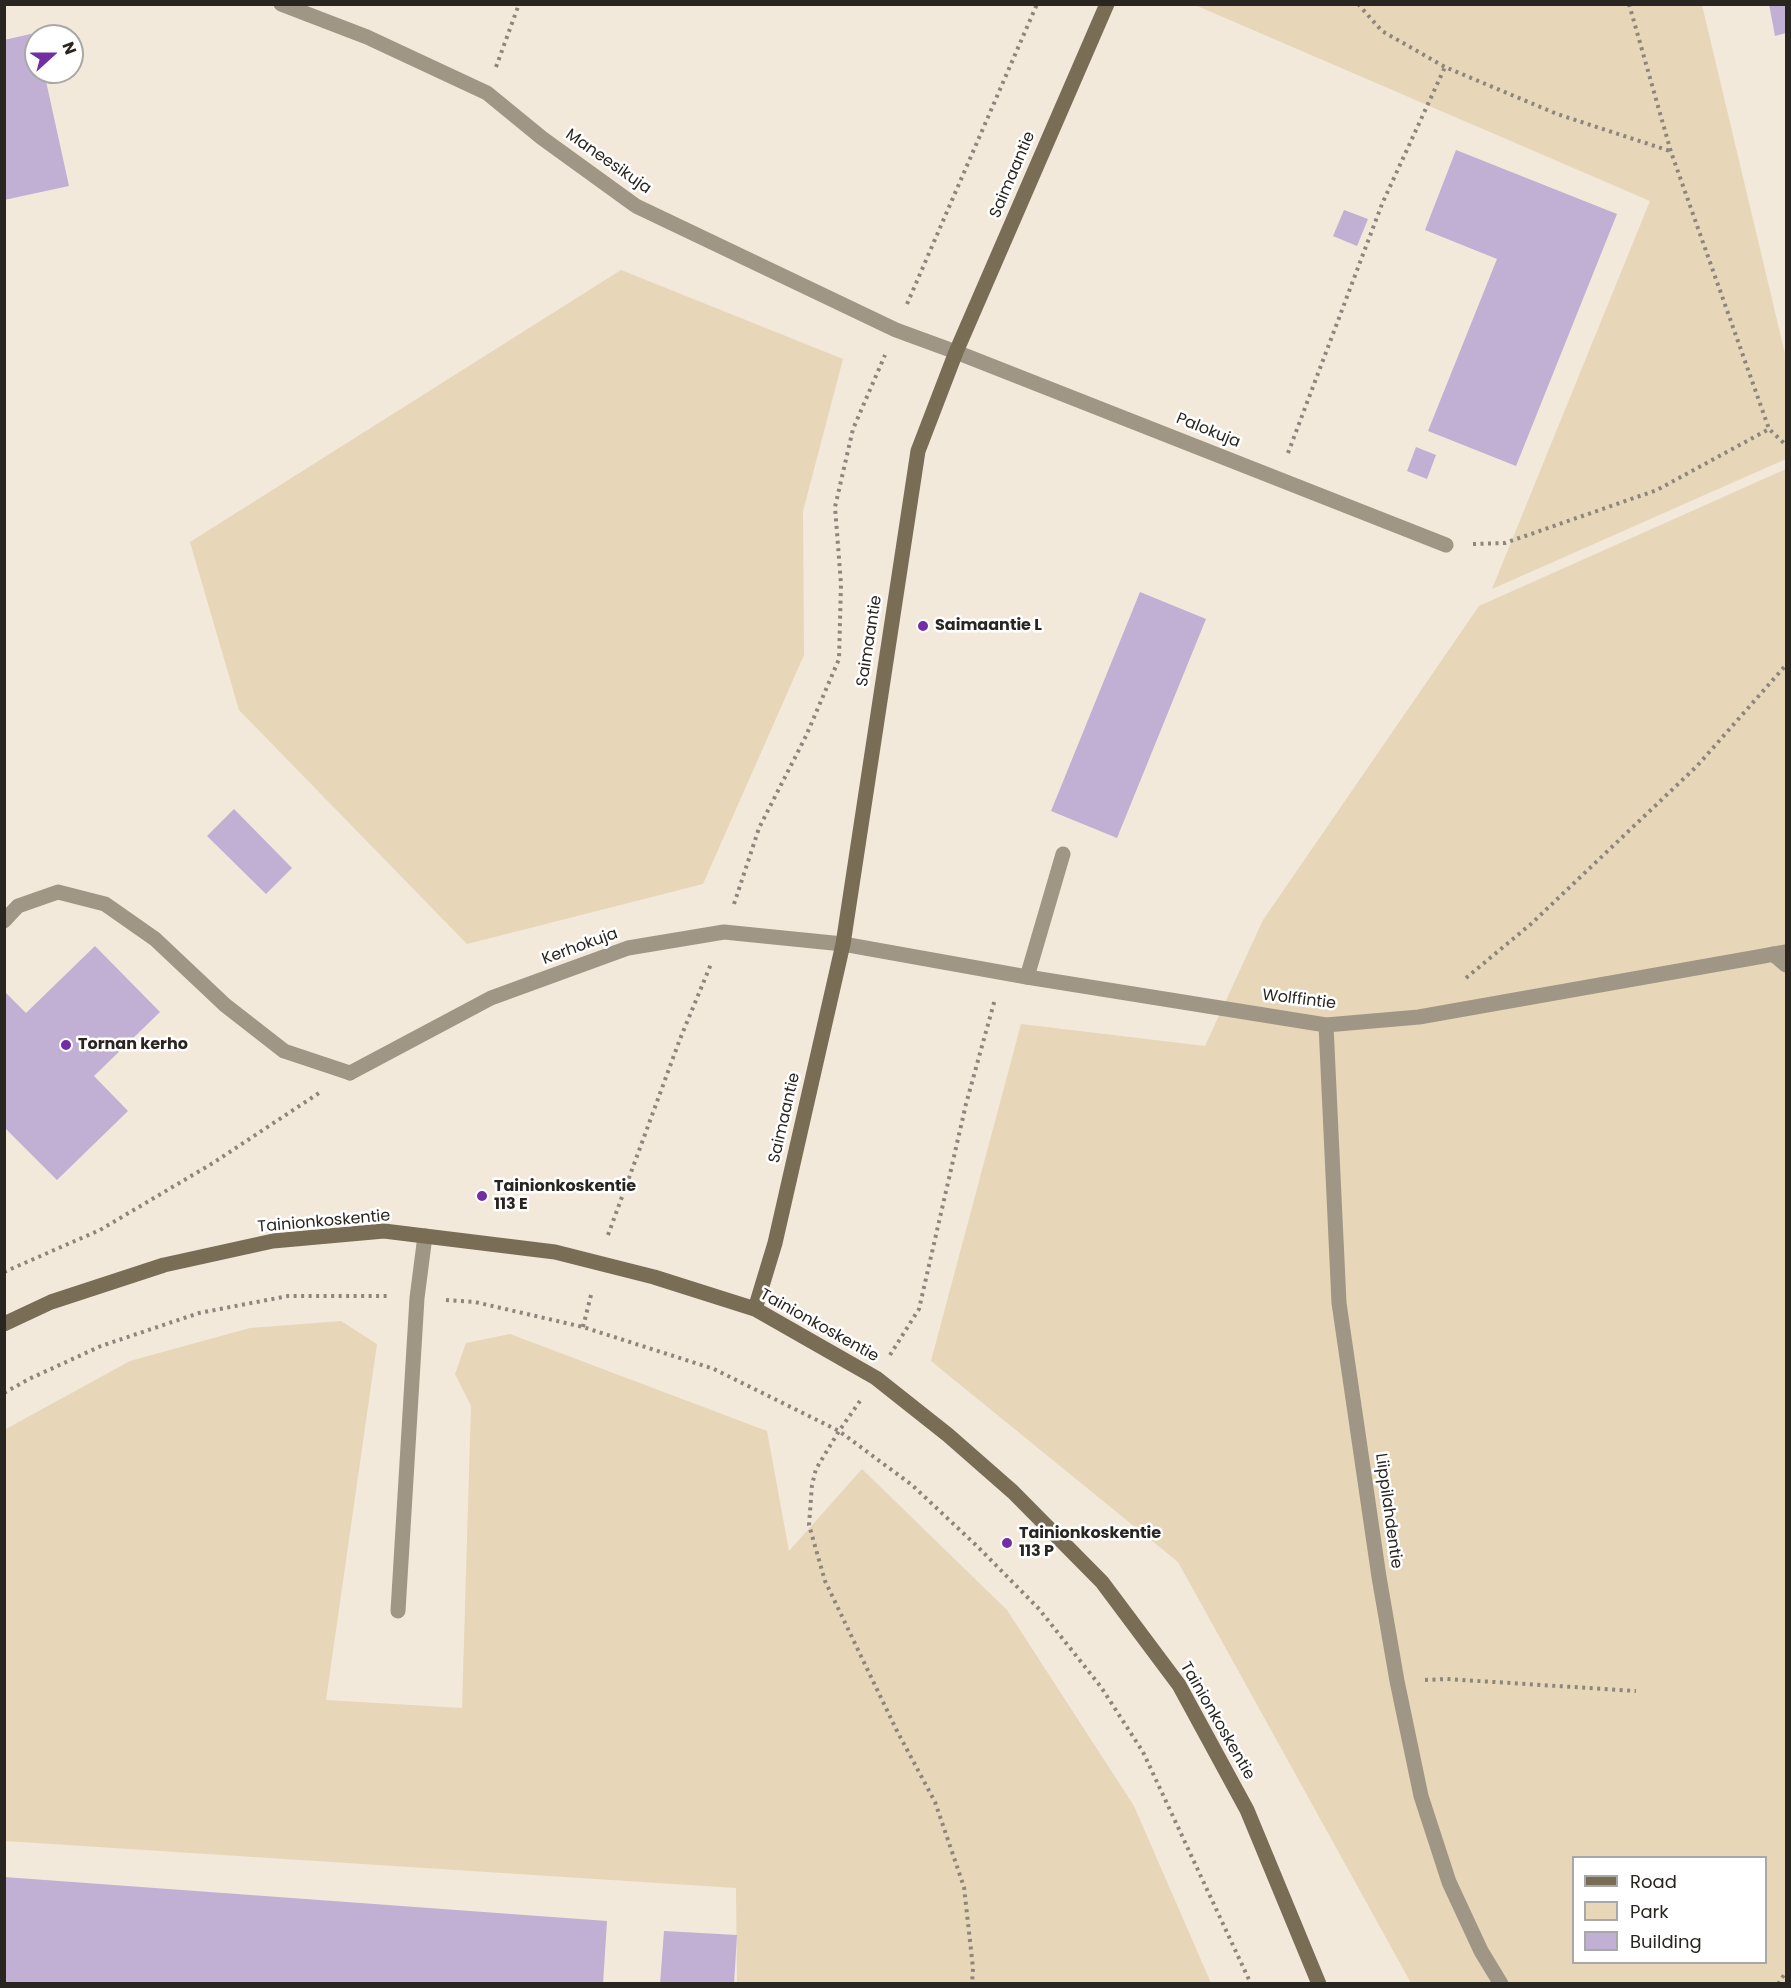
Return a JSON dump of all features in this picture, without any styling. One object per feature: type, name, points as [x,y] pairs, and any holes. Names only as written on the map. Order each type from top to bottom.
[{"type":"street","name":"Maneesikuja","points":[[281,4],[367,37],[487,93],[542,138],[636,206],[896,330],[956,351]]},
{"type":"street","name":"Saimaantie","points":[[755,1309],[775,1243],[843,944],[918,451],[956,351],[1107,4]]},
{"type":"street","name":"Palokuja","points":[[956,351],[1446,545]]},
{"type":"street","points":[[1027,976],[1063,854]]},
{"type":"street","points":[[4,921],[18,906],[58,892],[105,904],[155,939],[225,1005],[284,1052],[350,1073]]},
{"type":"street","name":"Kerhokuja","points":[[350,1073],[491,998],[628,948],[724,932],[843,944]]},
{"type":"street","name":"Wolffintie","points":[[843,944],[1326,1025],[1419,1017],[1780,953]]},
{"type":"street","points":[[1780,953],[1786,965]]},
{"type":"street","name":"Liippilahdentie","points":[[1326,1025],[1339,1303],[1379,1577],[1397,1681],[1421,1796],[1449,1882],[1481,1951],[1501,1983]]},
{"type":"street","name":"Tainionkoskentie","points":[[4,1324],[51,1302],[164,1266],[273,1241],[384,1231],[555,1252],[654,1277],[755,1309],[876,1378],[948,1435],[1014,1492],[1102,1582],[1179,1684],[1247,1810],[1319,1983]]},
{"type":"street","points":[[398,1611],[417,1298],[425,1236]]},
{"type":"path","points":[[487,93],[519,4]]},
{"type":"path","points":[[583,1327],[611,1224],[680,1039],[724,932],[759,828],[806,736],[839,659],[841,584],[835,507],[853,429],[1037,4]]},
{"type":"path","points":[[1358,4],[1382,31],[1445,67],[1557,114],[1671,152]]},
{"type":"path","points":[[1629,4],[1671,152],[1769,429],[1786,445]]},
{"type":"path","points":[[1279,479],[1382,204],[1445,67]]},
{"type":"path","points":[[1446,545],[1505,543],[1564,524],[1657,490],[1769,429]]},
{"type":"path","points":[[1462,981],[1531,924],[1697,766],[1786,665]]},
{"type":"path","points":[[972,1983],[973,1968],[964,1887],[935,1802],[825,1581],[809,1525],[812,1485],[816,1469],[919,1309],[966,1104],[1003,972]]},
{"type":"path","points":[[4,1272],[100,1230],[213,1163],[350,1073]]},
{"type":"path","points":[[4,1393],[101,1346],[199,1313],[288,1296],[388,1296],[475,1302],[583,1327],[714,1369],[839,1431],[912,1485],[978,1547],[1039,1610],[1101,1687],[1143,1752],[1251,1983]]},
{"type":"path","points":[[1397,1681],[1447,1679],[1636,1691]]},
{"type":"path","points":[[1778,1983],[1786,1972]]},
{"type":"green space","points":[[1195,5],[1702,5],[1786,358],[1786,459],[1492,589],[1650,201]]},
{"type":"green space","points":[[621,270],[843,359],[803,511],[804,655],[703,884],[467,944],[239,710],[190,542]]},
{"type":"green space","points":[[1786,469],[1786,1983],[1411,1983],[1178,1562],[931,1361],[1021,1024],[1205,1046],[1263,920],[1479,606]]},
{"type":"green space","points":[[341,1321],[377,1344],[326,1700],[462,1708],[471,1406],[455,1374],[466,1343],[510,1334],[767,1431],[789,1551],[862,1469],[1007,1610],[1134,1806],[1211,1983],[737,1983],[736,1888],[5,1841],[4,1430],[130,1361],[250,1328]]},
{"type":"building","points":[[1769,4],[1786,4],[1786,33],[1775,36]]},
{"type":"building","points":[[24,35],[24,84],[47,84],[69,186],[4,200],[4,40]]},
{"type":"building","points":[[1456,150],[1617,214],[1516,466],[1428,431],[1497,259],[1425,230]]},
{"type":"building","points":[[1344,210],[1368,219],[1357,246],[1333,236]]},
{"type":"building","points":[[1416,447],[1436,455],[1427,479],[1407,471]]},
{"type":"building","points":[[1140,592],[1206,619],[1117,838],[1051,811]]},
{"type":"building","points":[[234,809],[292,868],[266,894],[207,836]]},
{"type":"building","name":"Tornan kerho","points":[[95,946],[160,1012],[94,1076],[128,1111],[57,1180],[4,1127],[4,991],[26,1013]]},
{"type":"building","points":[[4,1877],[607,1921],[603,1984],[4,1984]]},
{"type":"building","points":[[664,1931],[737,1935],[734,1984],[660,1984]]},
{"type":"place","name":"Saimaantie L","points":[[923,626]]},
{"type":"place","name":"Tornan kerho","points":[[66,1045]]},
{"type":"place","name":"Tainionkoskentie 113 E","points":[[482,1196]]},
{"type":"place","name":"Tainionkoskentie 113 P","points":[[1007,1543]]}]
